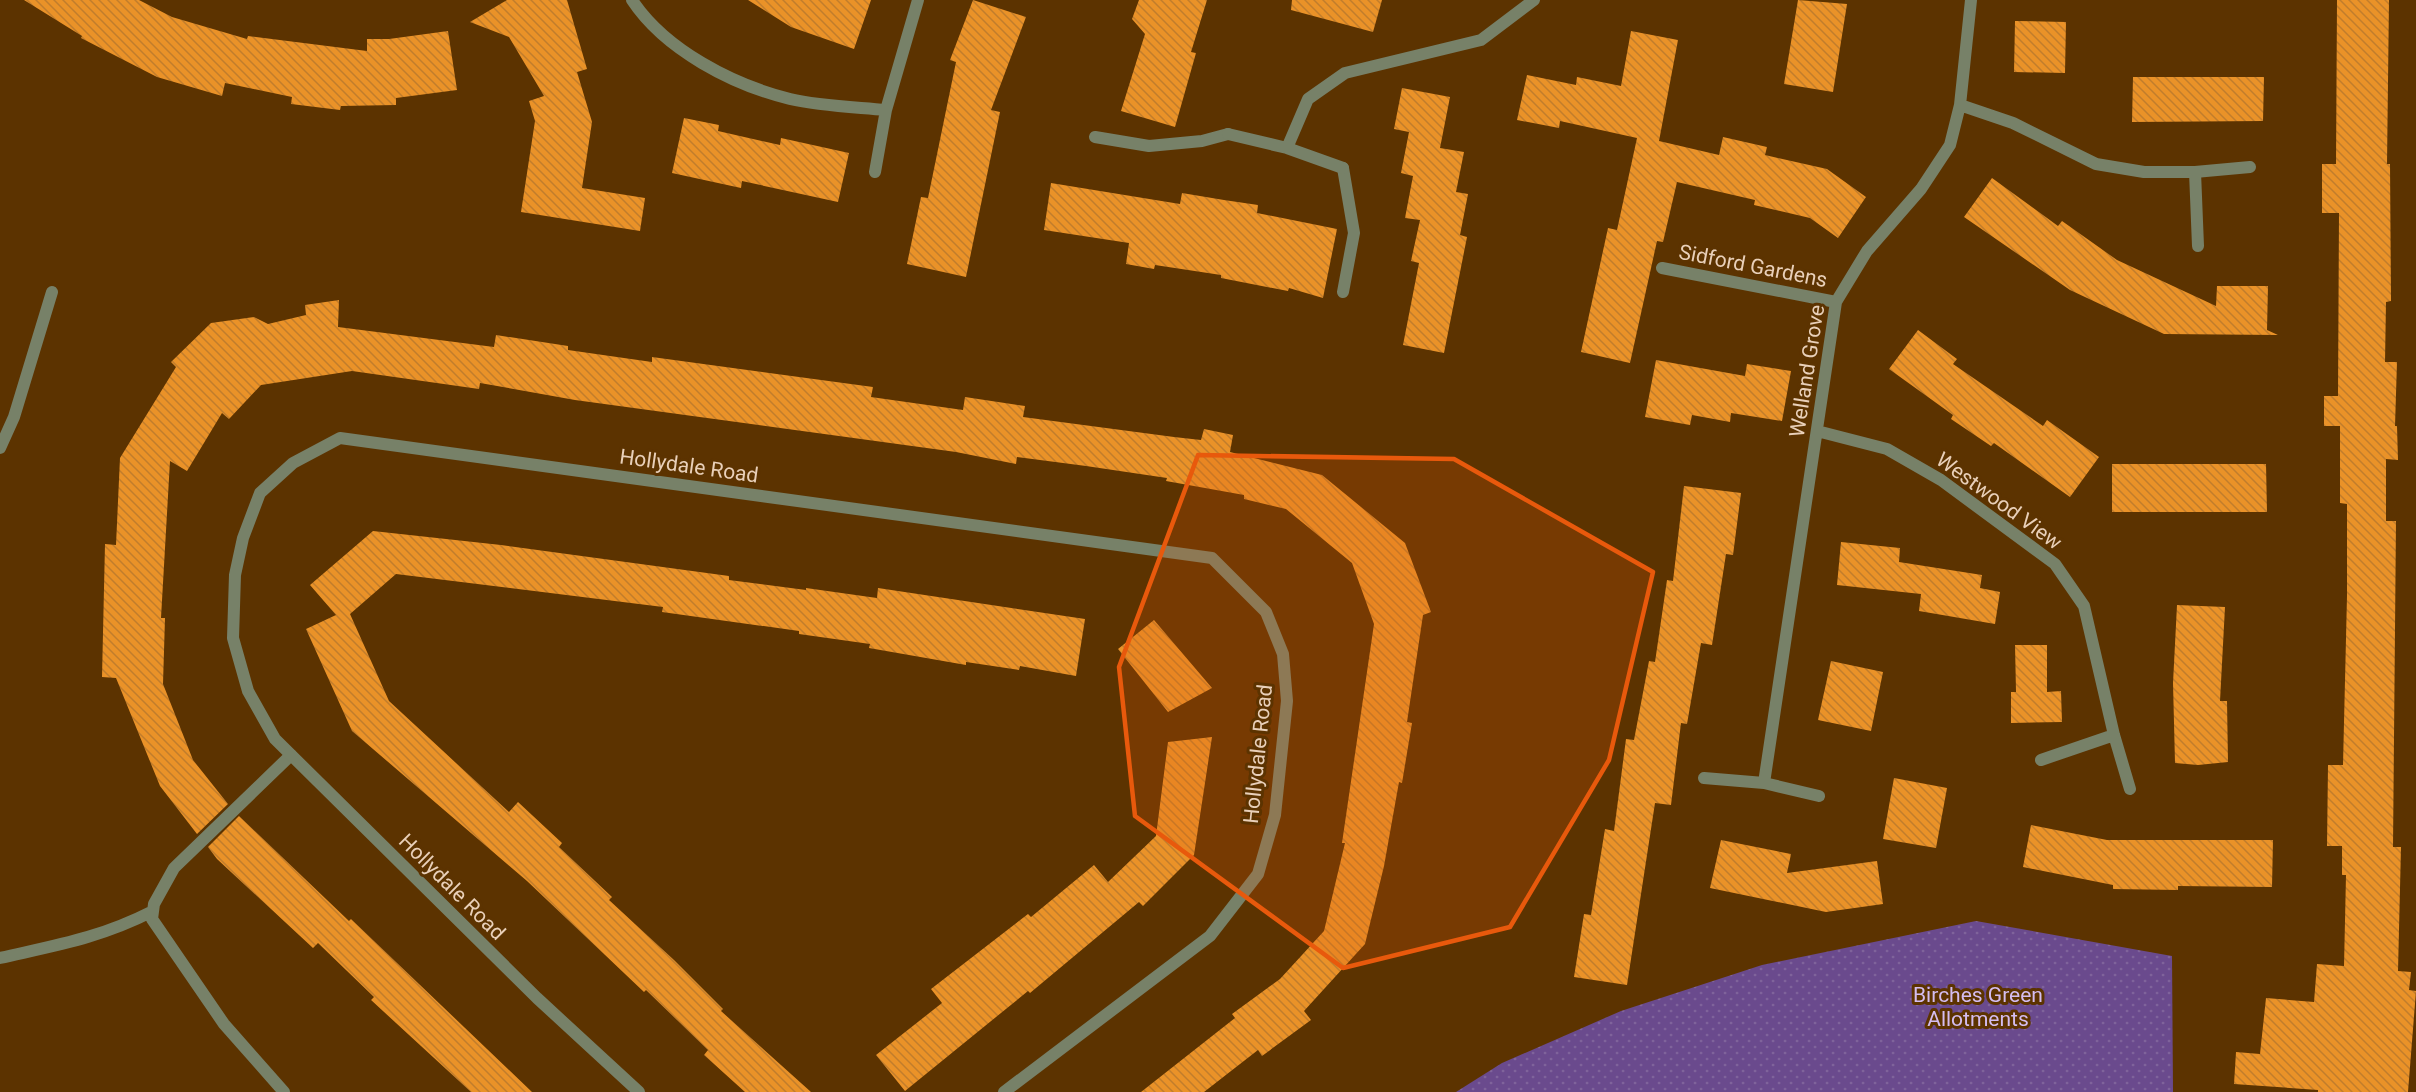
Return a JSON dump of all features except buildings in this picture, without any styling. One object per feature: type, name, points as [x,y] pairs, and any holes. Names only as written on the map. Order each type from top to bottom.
[{"type":"street","points":[[632,0],[668,39],[734,79],[790,99],[886,110]]},
{"type":"street","points":[[875,172],[886,110],[918,0]]},
{"type":"street","points":[[1287,148],[1308,99],[1345,73],[1481,40],[1534,0]]},
{"type":"street","name":"Welland Grove","points":[[1764,783],[1836,302],[1867,251],[1921,189],[1950,145],[1960,105],[1971,0]]},
{"type":"street","points":[[1960,105],[2013,123],[2096,164],[2144,172],[2195,172],[2250,167]]},
{"type":"street","points":[[1095,137],[1149,146],[1202,141],[1228,134],[1287,148],[1343,168],[1354,233],[1343,292]]},
{"type":"street","points":[[2195,172],[2198,246]]},
{"type":"street","name":"Sidford Gardens","points":[[1662,268],[1836,302]]},
{"type":"street","points":[[0,448],[14,417],[52,292]]},
{"type":"street","name":"Westwood View","points":[[1816,431],[1887,449],[1941,480],[2055,564],[2084,606],[2114,735],[2130,789]]},
{"type":"street","name":"Hollydale Road","points":[[639,1092],[537,998],[275,739],[248,691],[233,638],[236,575],[243,538],[260,493],[293,463],[340,438],[1212,558],[1266,612],[1283,654],[1287,701],[1275,815],[1258,874],[1210,936],[1004,1092]]},
{"type":"street","points":[[2041,760],[2114,735]]},
{"type":"street","points":[[284,1092],[224,1024],[152,919],[154,904],[174,868],[291,755]]},
{"type":"street","points":[[1704,778],[1764,783],[1820,796]]},
{"type":"street","points":[[0,958],[87,939],[117,929],[153,911]]},
{"type":"highlighted area","points":[[1198,455],[1454,459],[1653,572],[1609,760],[1510,927],[1343,968],[1135,816],[1119,667]]},
{"type":"green space","name":"Birches Green Allotments","points":[[1976,921],[2172,956],[2173,1092],[1456,1092],[1502,1063],[1621,1011],[1762,965]]}]
